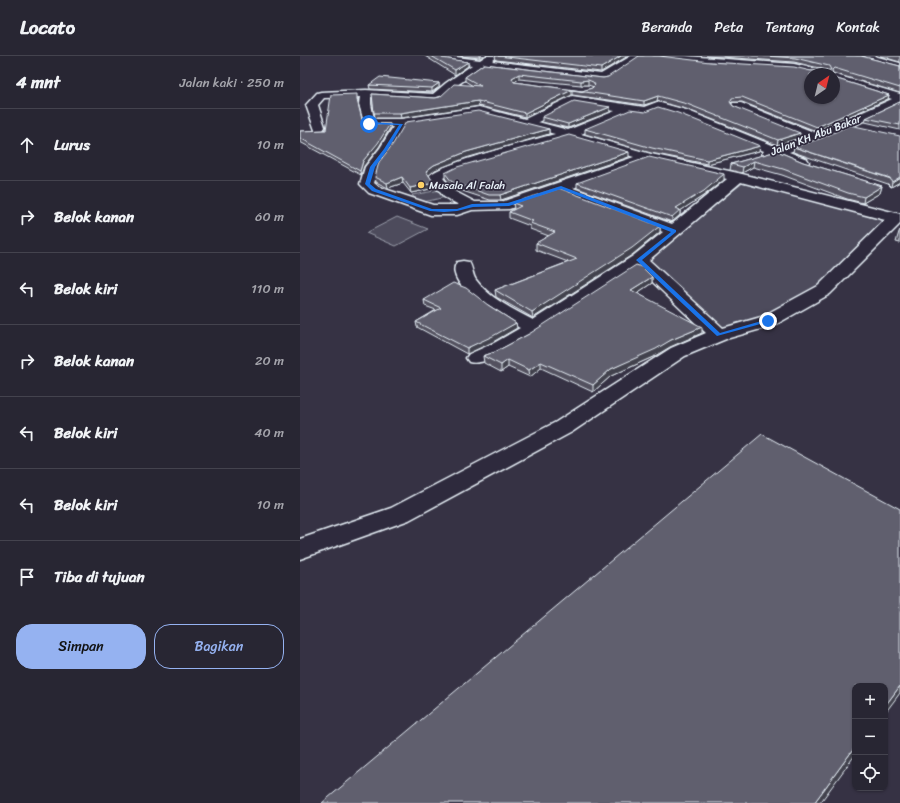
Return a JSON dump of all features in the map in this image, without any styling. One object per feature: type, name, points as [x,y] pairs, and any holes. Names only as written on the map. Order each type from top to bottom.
[{"type":"street","points":[[570,90],[589,88],[638,56]]},
{"type":"street","points":[[659,56],[710,62],[794,67],[804,69]]},
{"type":"street","points":[[862,56],[900,66]]},
{"type":"street","points":[[447,58],[489,59],[603,78]]},
{"type":"street","points":[[319,127],[312,105],[319,96],[366,93],[436,98],[450,85],[489,59]]},
{"type":"street","points":[[840,79],[900,99]]},
{"type":"street","points":[[300,549],[400,514],[564,426],[678,352],[719,335],[768,321],[824,290],[898,219],[737,170],[706,171],[648,157],[569,134],[479,111],[401,124],[369,123],[365,104],[366,93]]},
{"type":"street","name":"Jalan KH Abu Bakar","points":[[759,156],[816,138],[900,99]]},
{"type":"street","points":[[526,123],[572,100],[645,111],[660,106],[682,113],[775,152],[814,166]]},
{"type":"street","points":[[737,106],[816,138]]},
{"type":"street","points":[[472,206],[449,194],[436,177],[452,168],[569,134],[628,109]]},
{"type":"street","points":[[401,124],[386,149],[372,167],[368,184],[374,190],[431,210],[457,210],[472,206],[509,205],[648,157]]},
{"type":"street","points":[[848,124],[867,129]]},
{"type":"street","points":[[476,358],[501,347],[534,328],[639,260],[675,231],[737,170]]},
{"type":"street","points":[[561,188],[675,231]]},
{"type":"street","points":[[639,260],[719,335]]},
{"type":"street","points":[[463,266],[462,272],[472,288],[496,306],[534,328]]},
{"type":"shaded area","points":[[744,182],[889,219],[818,289],[766,317],[720,330],[648,258]]},
{"type":"shaded area","points":[[440,190],[446,197],[419,203],[412,195]]},
{"type":"shaded area","points":[[397,217],[428,229],[396,246],[366,233]]},
{"type":"building","points":[[431,56],[441,56],[442,58],[468,62],[455,70]]},
{"type":"building","points":[[498,56],[621,56],[601,68]]},
{"type":"building","points":[[639,56],[659,56],[710,62],[794,67],[804,69],[804,104],[840,104],[840,80],[889,95],[817,127],[742,97],[732,98],[730,102],[733,106],[800,133],[778,140],[687,104],[658,96],[644,101],[572,90],[525,113],[478,101],[400,113],[374,113],[372,94],[435,98],[440,97],[454,84],[481,86],[465,77],[484,64],[603,78],[608,77]],"holes":[[[519,74],[581,81],[588,80],[593,82],[595,85],[592,88],[582,91],[514,82],[512,78]]]},
{"type":"building","points":[[764,56],[861,56],[900,66],[900,88],[840,70],[840,68],[830,68],[829,66],[795,58]]},
{"type":"building","points":[[380,77],[439,83],[432,88],[369,85]]},
{"type":"building","points":[[357,94],[357,100],[363,123],[390,124],[378,143],[363,161],[360,171],[300,138],[300,131],[326,130],[331,95]]},
{"type":"building","points":[[574,101],[610,107],[568,124],[542,117]]},
{"type":"building","points":[[900,102],[900,125],[866,118]]},
{"type":"building","points":[[658,107],[678,113],[760,146],[707,160],[652,148],[585,129],[630,110],[645,112]]},
{"type":"building","points":[[478,111],[549,129],[466,152],[434,165],[426,171],[434,183],[410,188],[402,177],[387,183],[375,177],[379,162],[393,144],[406,122]]},
{"type":"building","points":[[850,125],[900,136],[900,177],[892,182],[890,178],[794,147],[822,138]]},
{"type":"building","points":[[569,135],[629,152],[500,195],[489,195],[452,182],[445,173],[457,167]]},
{"type":"building","points":[[777,151],[803,162],[882,186],[864,197],[848,193],[783,169],[754,161],[743,167],[731,164]]},
{"type":"building","points":[[649,157],[724,174],[704,191],[676,208],[680,210],[672,217],[577,183]]},
{"type":"building","points":[[559,188],[660,226],[632,248],[532,312],[495,290],[577,259],[536,243],[555,232],[530,223],[533,221],[509,212],[521,206],[513,203]]},
{"type":"building","points":[[636,265],[642,267],[652,277],[631,290],[702,327],[611,369],[593,385],[541,362],[529,370],[508,360],[501,365],[483,356],[495,352],[529,334]]},
{"type":"building","points":[[453,283],[466,288],[488,305],[516,323],[467,348],[416,322],[441,308],[424,300]]},
{"type":"building","points":[[762,434],[900,509],[900,686],[888,702],[888,683],[852,683],[852,751],[814,803],[322,803]]},
{"type":"place","name":"Musala Al Falah","points":[[421,185]]},
{"type":"route","points":[[369,124],[401,124],[386,149],[372,167],[368,184],[374,190],[431,210],[444,211],[457,210],[472,206],[509,205],[561,188],[675,231],[639,260],[719,335],[768,321]]}]
